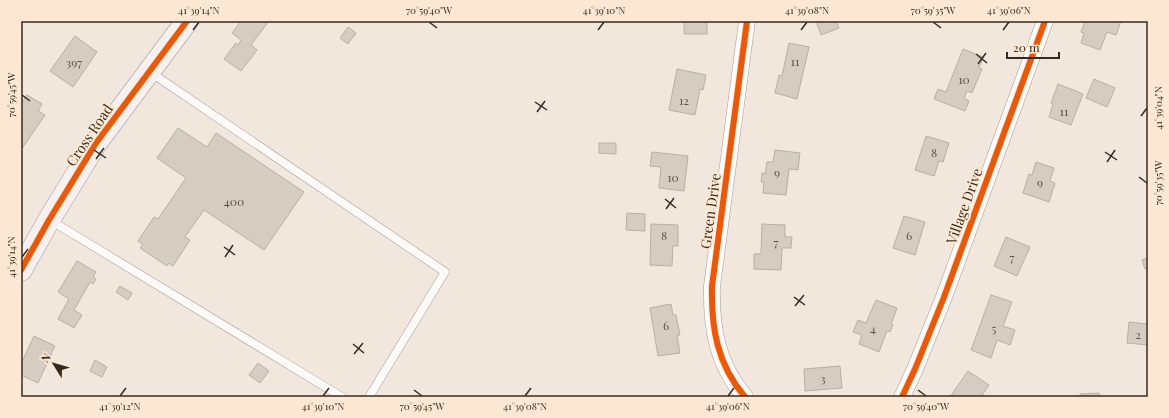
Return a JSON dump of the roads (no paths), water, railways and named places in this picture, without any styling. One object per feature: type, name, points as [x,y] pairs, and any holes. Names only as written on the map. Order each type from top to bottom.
[{"type":"street","name":"Cross Road","points":[[21,270],[49,220],[96,143],[187,21]]},
{"type":"street","name":"Green Drive","points":[[745,397],[735,384],[720,356],[715,340],[711,305],[747,21]]},
{"type":"street","name":"Village Drive","points":[[902,397],[944,297],[991,164],[1045,21]]},
{"type":"lane","points":[[149,71],[445,272],[369,397]]},
{"type":"lane","points":[[49,220],[342,397]]}]
